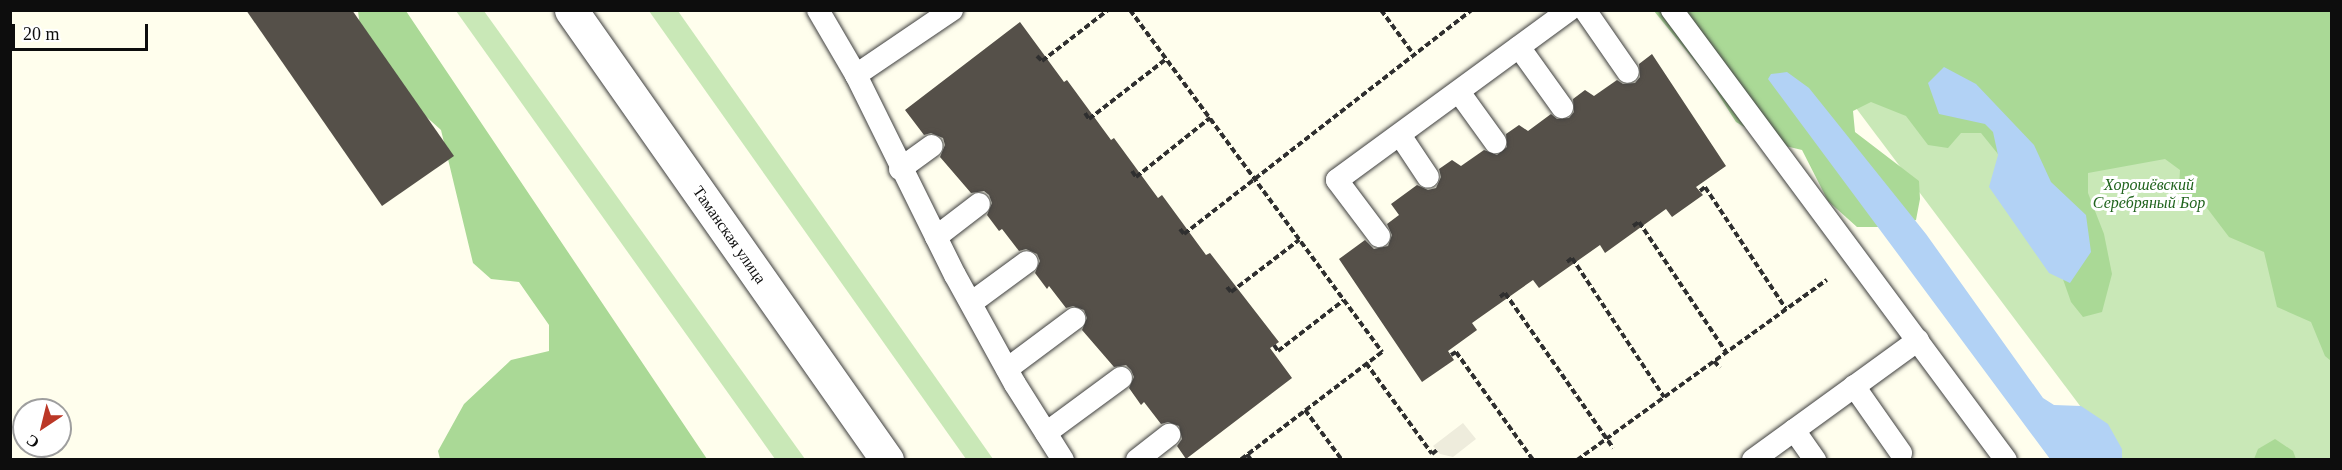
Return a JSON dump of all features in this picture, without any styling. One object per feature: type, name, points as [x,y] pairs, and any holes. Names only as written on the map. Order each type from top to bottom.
[{"type":"street","name":"Таманская улица","points":[[571,10],[887,459]]},
{"type":"lane","points":[[818,10],[856,75],[900,169],[1007,369],[1063,459]]},
{"type":"lane","points":[[927,28],[942,10]]},
{"type":"lane","points":[[856,75],[952,10]]},
{"type":"lane","points":[[1379,236],[1337,180],[1569,10]]},
{"type":"lane","points":[[1585,10],[1628,72]]},
{"type":"lane","points":[[1672,10],[2006,459]]},
{"type":"lane","points":[[1519,47],[1562,107]]},
{"type":"lane","points":[[1459,92],[1495,142]]},
{"type":"lane","points":[[1400,135],[1428,177]]},
{"type":"lane","points":[[900,169],[932,146]]},
{"type":"lane","points":[[936,237],[979,204]]},
{"type":"lane","points":[[971,303],[1027,262]]},
{"type":"lane","points":[[1007,369],[1074,320]]},
{"type":"lane","points":[[1754,459],[1918,340]]},
{"type":"lane","points":[[1046,433],[1121,378]]},
{"type":"lane","points":[[1854,386],[1901,453]]},
{"type":"lane","points":[[1794,430],[1815,459]]},
{"type":"lane","points":[[1137,459],[1169,435]]},
{"type":"path","points":[[1038,56],[1042,61],[1108,10]]},
{"type":"path","points":[[1130,10],[1382,352],[1240,459]]},
{"type":"path","points":[[1380,10],[1414,54]]},
{"type":"path","points":[[1180,229],[1184,234],[1472,10]]},
{"type":"path","points":[[1085,113],[1089,119],[1166,59]]},
{"type":"path","points":[[1132,171],[1136,177],[1210,118]]},
{"type":"path","points":[[1700,191],[1705,188],[1786,309]]},
{"type":"path","points":[[1633,226],[1639,222],[1726,352]]},
{"type":"path","points":[[1227,287],[1231,292],[1299,240]]},
{"type":"path","points":[[1567,261],[1572,258],[1664,397]]},
{"type":"path","points":[[1578,459],[1857,259]]},
{"type":"path","points":[[1500,297],[1505,293],[1613,448]]},
{"type":"path","points":[[1275,345],[1278,351],[1344,300]]},
{"type":"path","points":[[1451,356],[1456,352],[1533,459]]},
{"type":"path","points":[[1714,361],[1720,368]]},
{"type":"path","points":[[1366,363],[1432,454],[1437,450]]},
{"type":"path","points":[[1305,410],[1342,459]]},
{"type":"path","points":[[1247,454],[1251,459]]},
{"type":"green space","points":[[358,11],[406,11],[707,459],[440,459],[438,451],[464,404],[511,360],[549,351],[549,325],[519,282],[491,279],[473,263],[441,130],[364,61]]},
{"type":"green space","points":[[456,11],[484,11],[805,459],[775,459]]},
{"type":"green space","points":[[649,11],[678,11],[993,459],[966,459]]},
{"type":"green space","points":[[1654,11],[2331,11],[2331,361],[2325,356],[2311,322],[2277,307],[2264,252],[2229,237],[2207,208],[2189,205],[2179,188],[2180,170],[2165,159],[2088,173],[2088,193],[2104,234],[2112,274],[2102,312],[2083,317],[2071,302],[2035,200],[1981,133],[1961,133],[1948,148],[1928,145],[1906,116],[1871,102],[1853,111],[1855,132],[1919,181],[1920,199],[1916,220],[1898,227],[1857,227],[1828,201],[1802,150],[1769,142],[1736,122],[1706,75]]},
{"type":"green space","name":"Хорошёвский Серебряный Бор","points":[[1783,11],[2331,11],[2331,459],[2120,459]]},
{"type":"green space","points":[[2275,439],[2293,451],[2296,459],[2254,459],[2258,449]]},
{"type":"shaded area","points":[[1463,423],[1476,439],[1453,457],[1440,454],[1433,446]]},
{"type":"water","points":[[1944,67],[1976,84],[2034,145],[2051,182],[2086,215],[2091,252],[2070,283],[2049,273],[1989,187],[1998,155],[1993,132],[1985,124],[1939,114],[1928,83]]},
{"type":"water","points":[[1787,72],[1809,88],[1926,234],[2043,398],[2054,405],[2081,406],[2108,424],[2122,449],[2122,459],[2050,459],[1768,79],[1771,74]]},
{"type":"building","points":[[246,10],[352,10],[454,156],[382,206]]},
{"type":"building","points":[[1020,22],[1064,82],[1067,80],[1111,140],[1114,138],[1158,198],[1162,195],[1206,255],[1210,253],[1279,342],[1270,348],[1292,378],[1186,459],[1177,446],[1182,439],[1179,426],[1168,422],[1161,424],[1144,402],[1141,405],[1129,388],[1134,377],[1131,370],[1126,365],[1114,367],[1082,330],[1087,318],[1084,310],[1073,306],[1066,308],[1049,286],[1047,289],[1035,273],[1040,261],[1037,254],[1026,249],[1019,251],[1002,229],[999,231],[987,215],[992,203],[989,195],[984,191],[971,193],[940,157],[945,145],[943,138],[931,133],[924,135],[905,110]]},
{"type":"building","points":[[1652,54],[1726,166],[1696,187],[1703,195],[1672,217],[1666,209],[1605,253],[1600,245],[1539,288],[1533,280],[1472,323],[1477,330],[1448,351],[1454,360],[1422,382],[1339,259],[1365,240],[1374,249],[1388,246],[1392,235],[1387,224],[1399,215],[1391,204],[1417,185],[1428,190],[1436,188],[1441,177],[1439,169],[1452,160],[1461,166],[1484,150],[1497,155],[1507,147],[1506,134],[1519,125],[1528,131],[1551,114],[1557,119],[1569,118],[1574,112],[1573,99],[1585,90],[1594,96],[1617,80],[1623,84],[1635,83],[1640,77],[1639,64]]}]
